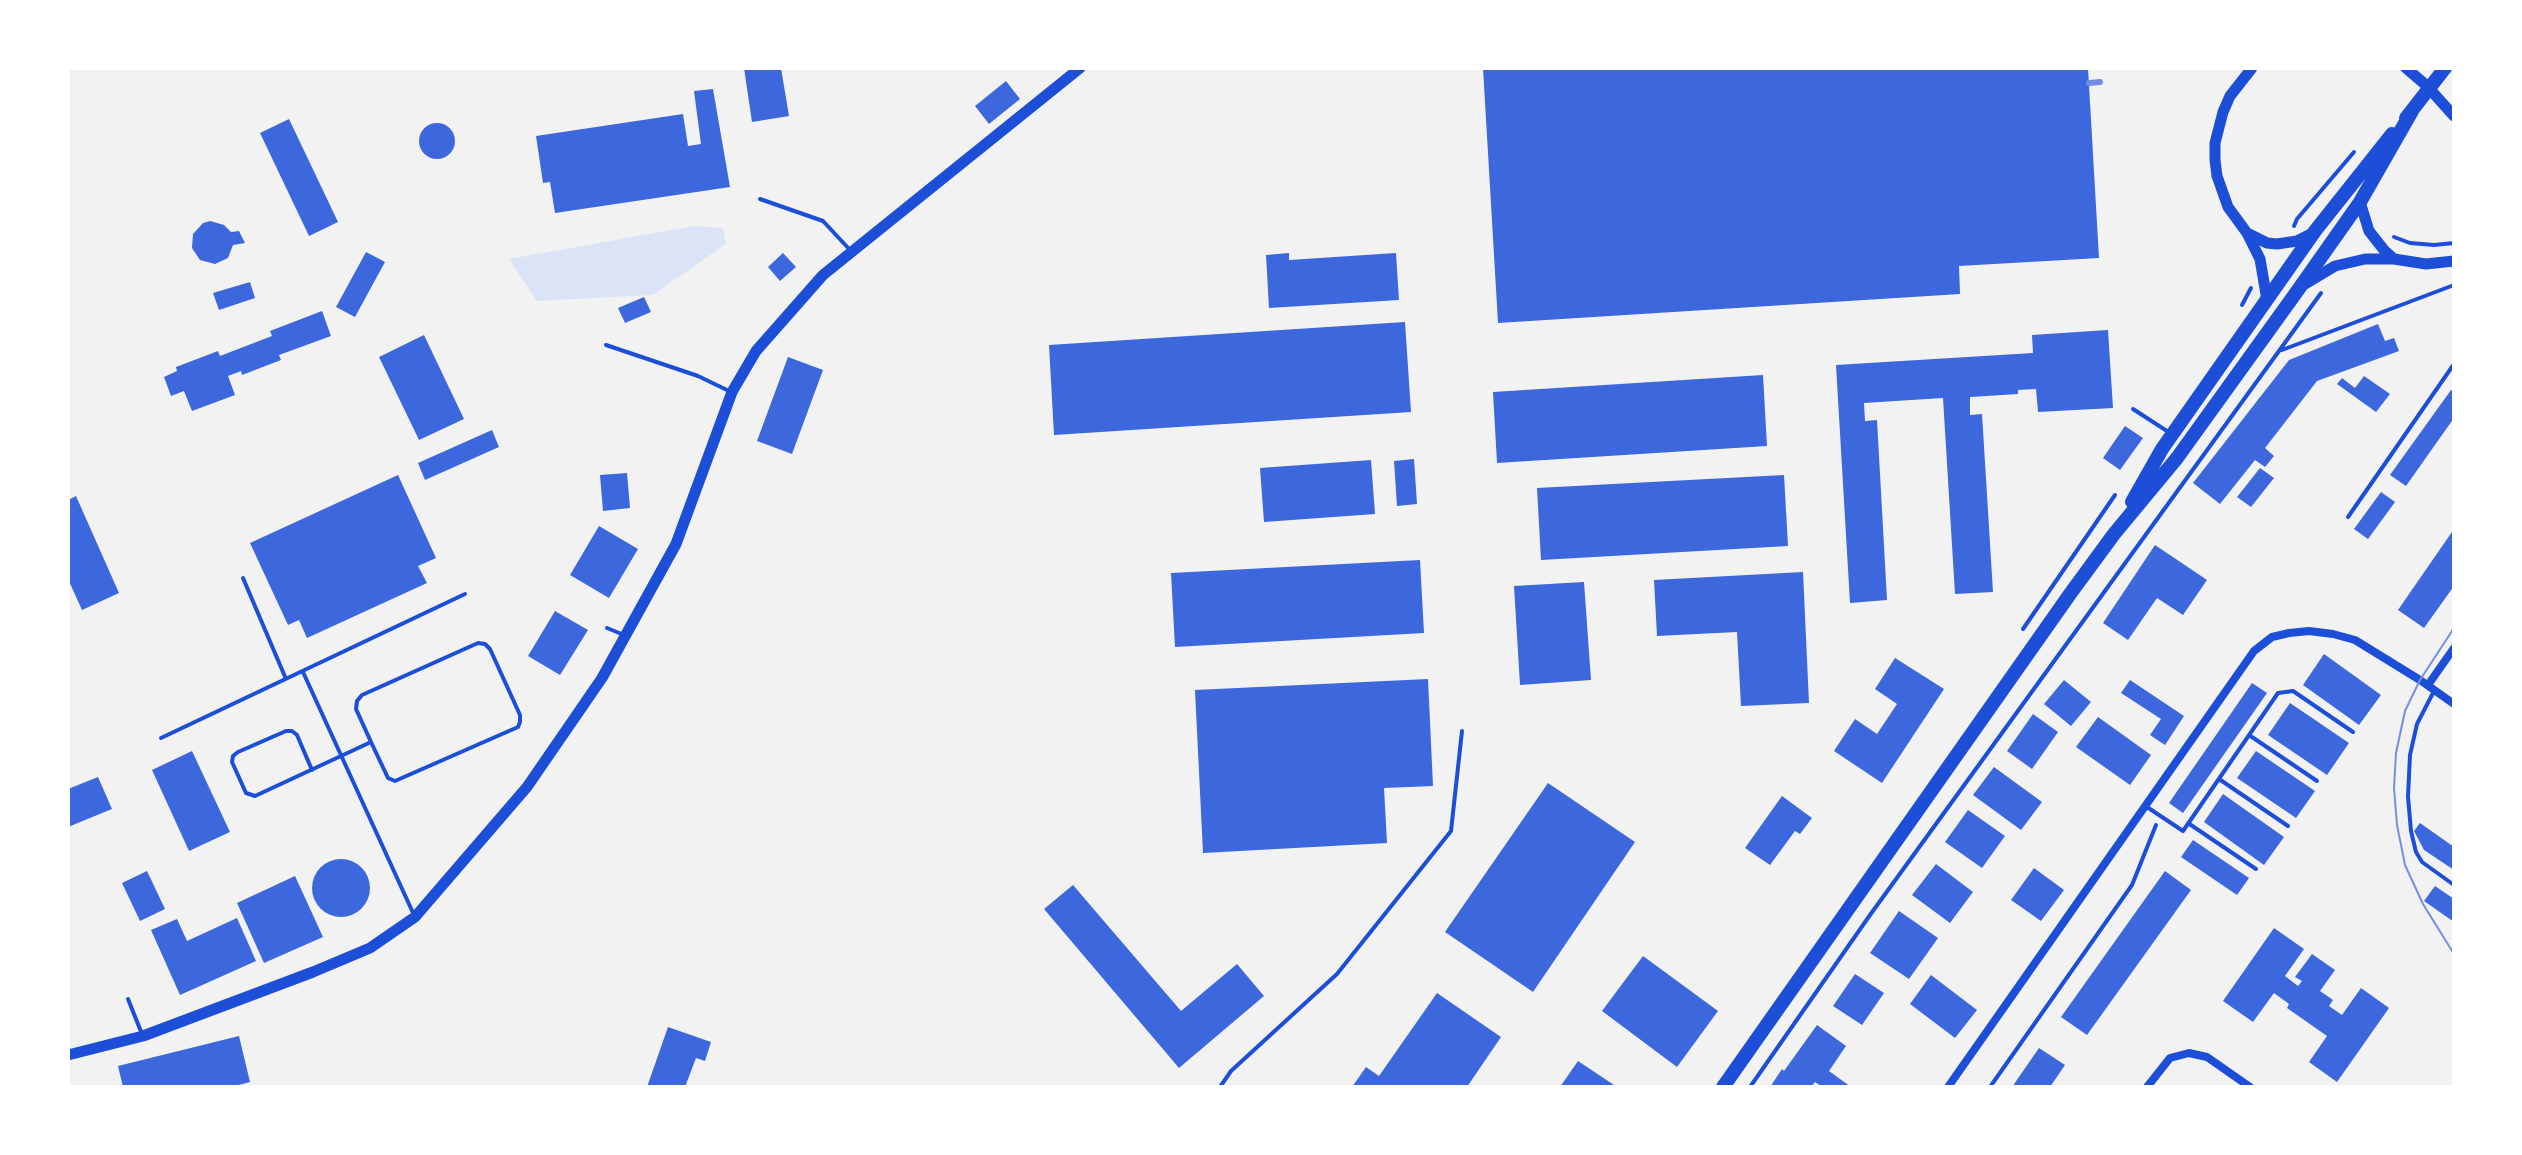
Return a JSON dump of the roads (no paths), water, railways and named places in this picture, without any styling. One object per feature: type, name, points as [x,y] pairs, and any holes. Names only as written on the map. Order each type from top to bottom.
[{"type":"main road","points":[[2114,534],[2172,434],[2315,231],[2445,68]]},
{"type":"main road","points":[[1723,1087],[2114,534],[2177,458],[2298,290],[2360,202],[2412,111]]},
{"type":"street","points":[[68,1055],[143,1036],[217,1010],[370,948],[415,917],[527,787],[602,678],[676,544],[732,392],[756,351],[823,275],[1080,68]]},
{"type":"street","points":[[2252,68],[2230,96],[2218,128],[2215,160],[2221,192],[2247,233],[2264,272],[2267,300]]},
{"type":"street","points":[[2406,68],[2454,116]]},
{"type":"street","points":[[2360,202],[2369,231],[2394,259]]},
{"type":"street","points":[[2247,233],[2267,243],[2287,244],[2315,231]]},
{"type":"street","points":[[2298,290],[2322,272],[2350,261],[2394,259],[2426,264],[2454,261]]},
{"type":"street","points":[[1948,1087],[2254,651],[2272,637],[2309,631],[2355,640],[2454,704]]},
{"type":"street","points":[[2427,685],[2454,648]]},
{"type":"street","points":[[2147,1087],[2170,1058],[2189,1053],[2207,1057],[2250,1087]]},
{"type":"lane","points":[[760,199],[823,221],[852,252]]},
{"type":"lane","points":[[606,345],[698,376],[732,392]]},
{"type":"lane","points":[[2348,517],[2454,364]]},
{"type":"lane","points":[[2133,409],[2172,434]]},
{"type":"lane","points":[[243,578],[286,679]]},
{"type":"lane","points":[[161,738],[465,594]]},
{"type":"lane","points":[[607,628],[626,636]]},
{"type":"lane","points":[[478,643],[490,649],[520,715],[518,727],[395,781],[388,778],[371,742],[356,709],[362,695],[478,643]]},
{"type":"lane","points":[[303,671],[415,917]]},
{"type":"lane","points":[[2427,685],[2410,755],[2408,797],[2411,831],[2422,862],[2454,885]]},
{"type":"lane","points":[[2145,805],[2183,831],[2278,693],[2293,691],[2353,732]]},
{"type":"lane","points":[[312,770],[297,735],[292,731],[238,752],[232,762],[246,793],[255,796],[312,770],[371,742]]},
{"type":"lane","points":[[1220,1087],[1231,1071],[1337,974],[1451,831],[1462,731]]},
{"type":"lane","points":[[2249,735],[2317,781]]},
{"type":"lane","points":[[2219,779],[2288,826]]},
{"type":"lane","points":[[2188,823],[2256,869]]},
{"type":"lane","points":[[128,999],[143,1036]]},
{"type":"tram line","points":[[2454,628],[2420,680],[2405,711],[2396,753],[2394,788],[2405,865],[2423,904],[2454,954]]},
{"type":"railway","points":[[2089,83],[2100,82]]}]
